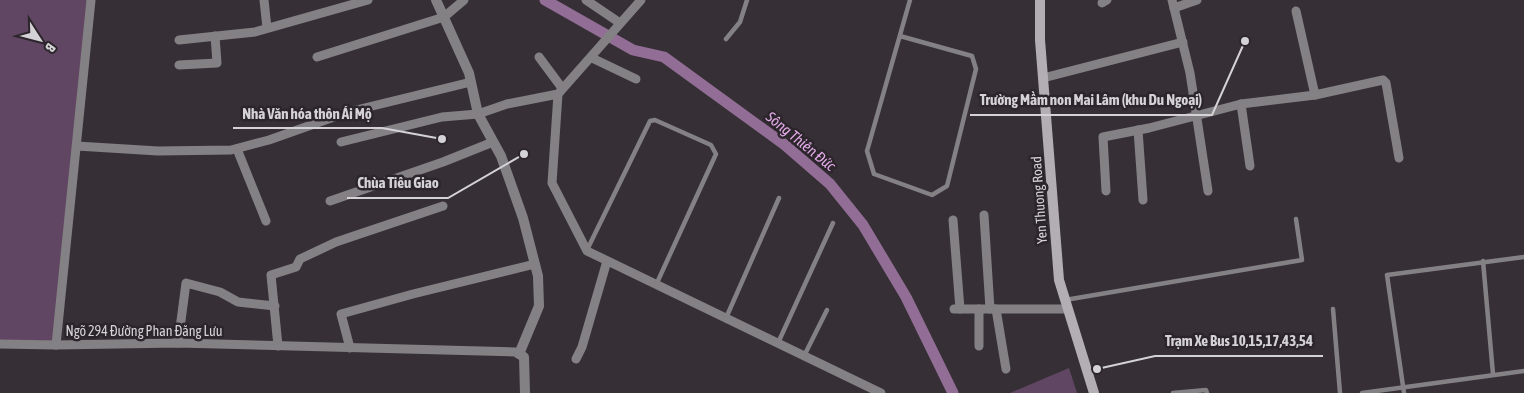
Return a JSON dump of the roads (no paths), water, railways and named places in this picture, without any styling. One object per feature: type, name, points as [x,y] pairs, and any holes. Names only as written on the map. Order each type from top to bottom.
[{"type":"main road","name":"Yen Thuong Road","points":[[1040,0],[1043,78],[1059,280],[1094,393]]},
{"type":"street","name":"Ngõ 294 Đường Phan Đăng Lưu","points":[[91,0],[56,345],[178,343],[515,352],[519,354]]},
{"type":"street","points":[[264,0],[267,28]]},
{"type":"street","points":[[179,40],[267,28],[368,0]]},
{"type":"street","points":[[436,0],[469,73],[478,114],[501,156],[523,218],[535,264],[540,290],[539,306],[519,354],[524,357],[525,393]]},
{"type":"street","points":[[317,57],[444,17],[464,0]]},
{"type":"street","points":[[586,0],[619,24]]},
{"type":"street","points":[[341,142],[442,117],[478,114],[507,104],[560,91],[641,0]]},
{"type":"street","points":[[1197,0],[1173,4],[1183,42],[1208,192]]},
{"type":"street","points":[[1296,11],[1315,95]]},
{"type":"street","points":[[179,65],[217,63],[215,36]]},
{"type":"street","points":[[1043,78],[1183,42]]},
{"type":"street","points":[[593,56],[636,79]]},
{"type":"street","points":[[539,57],[560,91],[552,183],[587,251],[881,393]]},
{"type":"street","points":[[1106,191],[1103,137],[1241,104],[1315,95],[1383,80],[1386,83],[1399,158]]},
{"type":"street","points":[[77,146],[158,151],[237,149],[348,112],[471,82]]},
{"type":"street","points":[[1241,104],[1250,166]]},
{"type":"street","points":[[1138,130],[1143,200]]},
{"type":"street","points":[[330,201],[443,162],[493,142]]},
{"type":"street","points":[[237,149],[266,222]]},
{"type":"street","points":[[278,346],[271,275],[296,268],[300,259],[336,242],[443,206]]},
{"type":"street","points":[[984,215],[993,309],[1006,369]]},
{"type":"street","points":[[953,220],[957,309],[993,309],[1067,304]]},
{"type":"street","points":[[576,359],[582,347],[607,261]]},
{"type":"street","points":[[350,348],[341,314],[535,264]]},
{"type":"street","points":[[178,343],[186,283],[220,292],[238,302],[274,306]]},
{"type":"street","points":[[979,309],[979,346]]},
{"type":"street","points":[[0,344],[56,345]]},
{"type":"lane","points":[[726,38],[740,22],[747,0]]},
{"type":"lane","points":[[900,36],[972,56],[976,69],[947,186],[932,195],[874,174],[867,151],[910,0]]},
{"type":"lane","points":[[587,251],[650,122],[655,120],[711,145],[716,154],[656,285]]},
{"type":"lane","points":[[726,318],[779,198]]},
{"type":"lane","points":[[1067,304],[1302,260],[1296,219]]},
{"type":"lane","points":[[778,343],[833,223]]},
{"type":"lane","points":[[1404,393],[1386,275],[1524,257]]},
{"type":"lane","points":[[1483,261],[1493,374]]},
{"type":"lane","points":[[1333,309],[1340,393]]},
{"type":"lane","points":[[804,356],[827,310]]},
{"type":"lane","points":[[1362,393],[1524,371]]},
{"type":"lane","points":[[1173,393],[1206,390],[1207,393]]},
{"type":"waterway","name":"Sông Thiên Đức","points":[[545,0],[633,50],[664,57],[785,145],[830,184],[863,225],[906,297],[953,393]]},
{"type":"place","name":"Trường Mầm non Mai Lâm (khu Du Ngoại)","points":[[1245,41]]},
{"type":"place","name":"Nhà Văn hóa thôn Ái Mộ","points":[[442,139]]},
{"type":"place","name":"Chùa Tiêu Giao","points":[[524,154]]},
{"type":"place","name":"Trạm Xe Bus 10,15,17,43,54","points":[[1097,369]]}]
